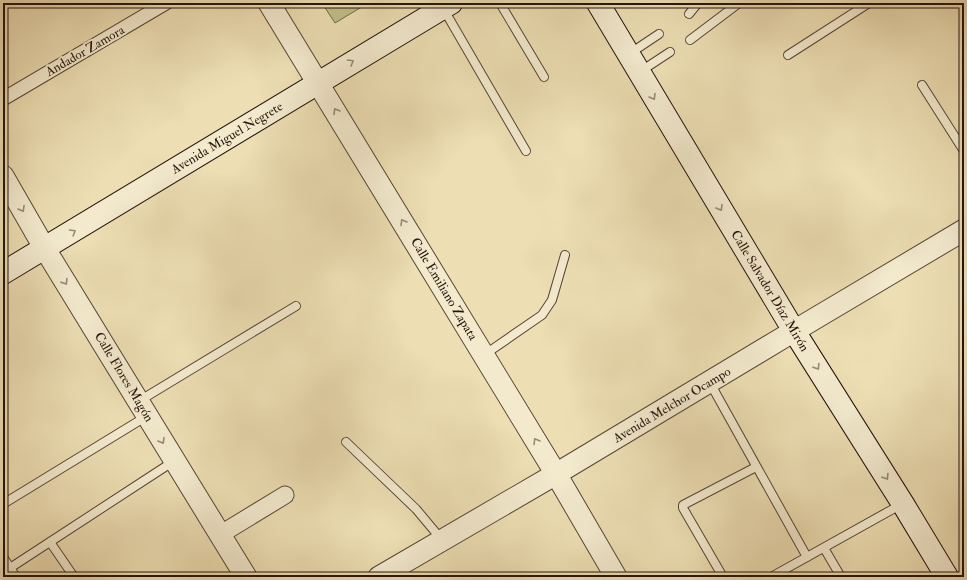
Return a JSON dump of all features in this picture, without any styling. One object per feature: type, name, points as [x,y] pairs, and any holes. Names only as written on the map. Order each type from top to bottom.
[{"type":"main road","name":"Calle Salvador Díaz Mirón","points":[[598,3],[794,331],[903,504],[943,573]]},
{"type":"main road","name":"Avenida Miguel Negrete","points":[[3,273],[45,249],[318,82],[447,6]]},
{"type":"main road","points":[[943,573],[960,577]]},
{"type":"street","name":"Andador Zamora","points":[[3,99],[166,3]]},
{"type":"street","name":"Calle Emiliano Zapata","points":[[269,3],[556,474],[616,577]]},
{"type":"street","name":"Calle Flores Magón","points":[[3,176],[45,249],[246,577]]},
{"type":"street","name":"Avenida Melchor Ocampo","points":[[383,576],[964,230]]},
{"type":"street","points":[[221,534],[285,495]]},
{"type":"lane","points":[[500,3],[544,77]]},
{"type":"lane","points":[[689,14],[698,3]]},
{"type":"lane","points":[[690,40],[740,3]]},
{"type":"lane","points":[[788,55],[869,3]]},
{"type":"lane","points":[[447,6],[526,151]]},
{"type":"lane","points":[[634,64],[659,34]]},
{"type":"lane","points":[[634,64],[670,52]]},
{"type":"lane","points":[[922,85],[964,151]]},
{"type":"lane","points":[[484,355],[542,315],[552,300],[565,255]]},
{"type":"lane","points":[[3,504],[296,306]]},
{"type":"lane","points":[[710,382],[807,557]]},
{"type":"lane","points":[[346,442],[416,509],[442,540]]},
{"type":"lane","points":[[10,568],[175,461]]},
{"type":"lane","points":[[722,577],[683,508],[683,505],[756,467]]},
{"type":"lane","points":[[771,577],[903,504]]},
{"type":"lane","points":[[50,542],[74,577]]},
{"type":"lane","points":[[824,548],[841,577]]},
{"type":"lane","points":[[3,557],[16,577]]},
{"type":"green space","points":[[322,3],[364,3],[365,5],[335,23]]}]
